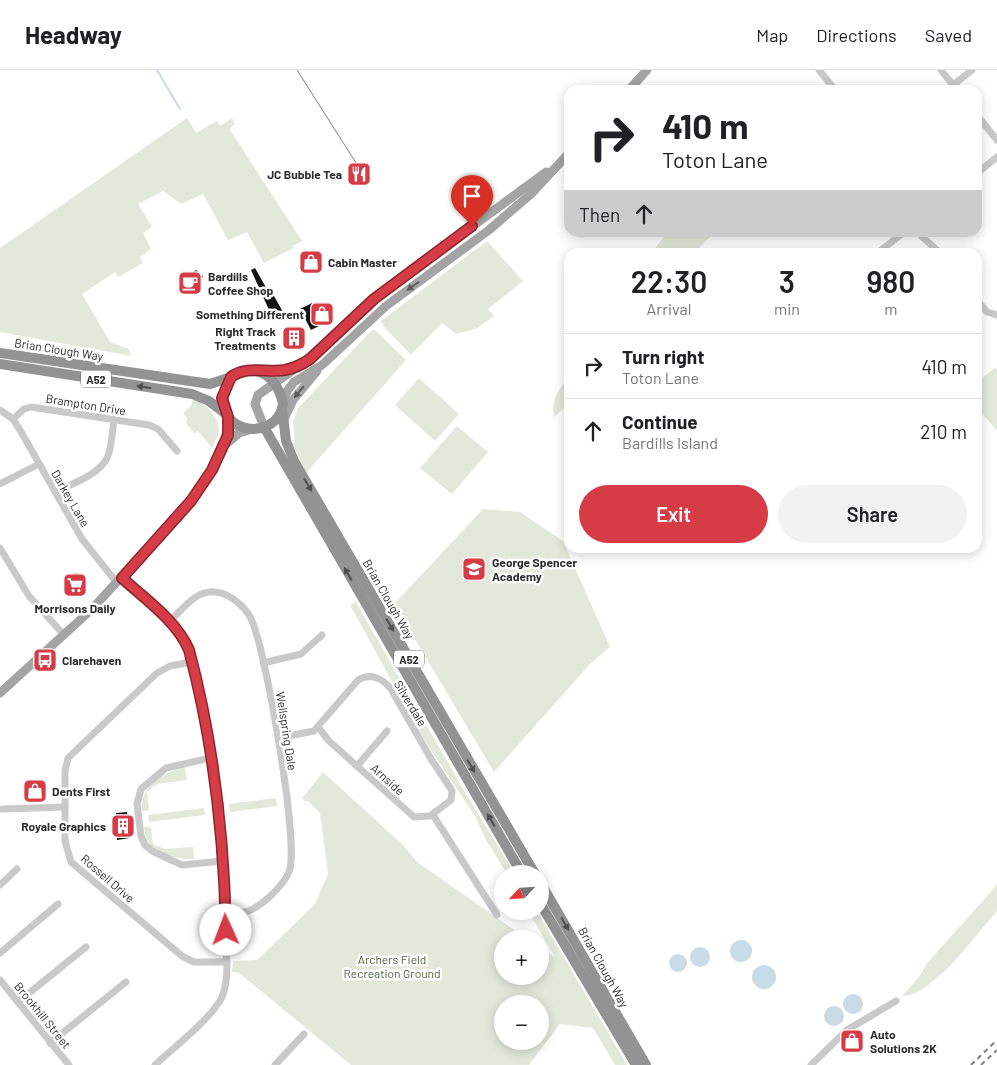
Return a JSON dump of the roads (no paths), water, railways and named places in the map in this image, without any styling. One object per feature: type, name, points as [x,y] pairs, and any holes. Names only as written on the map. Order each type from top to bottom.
[{"type":"highway","name":"Brian Clough Way","points":[[0,353],[210,384],[231,377],[241,371],[259,371]]},
{"type":"highway","name":"Brian Clough Way","points":[[0,364],[192,394],[208,401],[242,427],[252,429]]},
{"type":"highway","points":[[259,371],[275,382]]},
{"type":"highway","points":[[227,415],[222,398],[231,377]]},
{"type":"highway","name":"Brian Clough Way","points":[[275,382],[283,406],[289,450],[294,461],[531,865]]},
{"type":"highway","points":[[252,429],[264,427],[275,419],[283,406]]},
{"type":"highway","name":"Brian Clough Way","points":[[264,427],[517,865]]},
{"type":"highway","name":"Brian Clough Way","points":[[549,898],[646,1065]]},
{"type":"highway","name":"Brian Clough Way","points":[[549,919],[636,1065]]},
{"type":"main road","points":[[634,85],[647,70]]},
{"type":"main road","points":[[264,427],[256,409],[256,399],[262,391],[310,359],[374,299],[564,156]]},
{"type":"main road","points":[[284,423],[293,400],[322,365],[386,306],[484,234],[519,204],[564,157]]},
{"type":"main road","points":[[283,406],[287,391],[294,382],[322,365]]},
{"type":"main road","points":[[259,371],[285,370],[299,366]]},
{"type":"main road","points":[[225,445],[227,415]]},
{"type":"main road","points":[[0,693],[64,635],[120,580],[191,501],[212,470],[225,445],[239,433],[252,429]]},
{"type":"street","points":[[819,70],[831,85]]},
{"type":"street","points":[[941,70],[953,85]]},
{"type":"street","points":[[958,85],[972,70]]},
{"type":"street","points":[[982,121],[997,140]]},
{"type":"street","points":[[982,169],[997,158]]},
{"type":"street","points":[[884,248],[898,237]]},
{"type":"street","points":[[922,237],[935,248]]},
{"type":"street","points":[[982,308],[987,312],[997,315]]},
{"type":"street","name":"Brampton Drive","points":[[13,420],[24,409],[31,407],[149,425],[158,429]]},
{"type":"street","points":[[0,410],[13,420]]},
{"type":"street","name":"Darkey Lane","points":[[13,420],[82,539],[120,580],[170,622],[185,641],[192,662],[210,758],[222,861],[226,914],[226,981],[222,997],[212,1010],[155,1065]]},
{"type":"street","points":[[55,492],[96,470],[104,462],[108,454],[114,420]]},
{"type":"street","points":[[164,424],[158,429],[177,451]]},
{"type":"street","points":[[0,484],[38,464]]},
{"type":"street","points":[[0,548],[29,596],[64,635]]},
{"type":"street","name":"Wellspring Dale","points":[[170,622],[196,596],[208,592],[227,596],[244,610],[252,620],[278,738],[292,852],[290,867],[282,882],[255,907],[245,912],[226,914]]},
{"type":"street","points":[[263,663],[301,654],[322,635]]},
{"type":"street","name":"Rossell Drive","points":[[192,662],[170,666],[157,672],[72,752],[68,758],[65,771],[66,848],[72,862],[186,959],[200,962],[227,962]]},
{"type":"street","name":"Silverdale","points":[[278,738],[310,733],[318,727],[358,680],[371,676],[383,680],[391,689],[452,791],[451,800],[432,815]]},
{"type":"street","name":"Arnside","points":[[318,727],[328,741],[412,815],[420,818],[432,815]]},
{"type":"street","points":[[357,766],[385,734],[389,742]]},
{"type":"street","points":[[210,758],[166,768],[141,789],[137,804],[142,841],[152,851],[182,865],[222,861]]},
{"type":"street","points":[[2,809],[65,808]]},
{"type":"street","points":[[432,815],[482,899],[494,911]]},
{"type":"street","points":[[0,885],[17,868]]},
{"type":"street","points":[[0,953],[58,904]]},
{"type":"street","points":[[18,1002],[86,947]]},
{"type":"street","name":"Brookhill Street","points":[[0,980],[68,1065]]},
{"type":"street","points":[[50,1043],[126,982]]},
{"type":"street","points":[[811,1065],[847,1030],[896,1000]]},
{"type":"street","points":[[275,1065],[304,1034]]},
{"type":"water","points":[[741,940],[749,943],[752,951],[749,959],[741,962],[733,959],[730,951],[733,943]]},
{"type":"water","points":[[696,947],[704,947],[710,953],[710,961],[704,967],[696,967],[690,961],[690,953]]},
{"type":"water","points":[[674,954],[682,954],[687,959],[685,970],[674,972],[669,967],[669,959]]},
{"type":"water","points":[[764,965],[772,969],[776,977],[772,985],[764,989],[756,985],[752,977],[756,969]]},
{"type":"water","points":[[853,994],[860,997],[863,1004],[860,1011],[853,1014],[846,1011],[843,1004],[846,997]]},
{"type":"water","points":[[834,1006],[841,1009],[844,1016],[841,1023],[834,1026],[827,1023],[824,1016],[827,1009]]},
{"type":"waterway","points":[[157,70],[180,109]]},
{"type":"tram line","points":[[297,70],[365,177]]},
{"type":"railway","points":[[971,1065],[997,1040]]},
{"type":"railway","points":[[981,1065],[997,1050]]},
{"type":"place","name":"JC Bubble Tea","points":[[359,174]]},
{"type":"place","name":"Cabin Master","points":[[311,262]]},
{"type":"place","name":"Bardills Coffee Shop","points":[[190,283]]},
{"type":"place","name":"Something Different","points":[[322,314]]},
{"type":"place","name":"Right Track Treatments","points":[[294,338]]},
{"type":"place","name":"George Spencer Academy","points":[[474,569]]},
{"type":"place","name":"Morrisons Daily","points":[[75,585]]},
{"type":"place","name":"Clarehaven","points":[[45,660]]},
{"type":"place","name":"Dents First","points":[[35,791]]},
{"type":"place","name":"Royale Graphics","points":[[123,826]]},
{"type":"place","name":"Auto Solutions 2K","points":[[852,1041]]},
{"type":"park label","name":"Archers Field Recreation Ground","points":[[392,966]]}]
